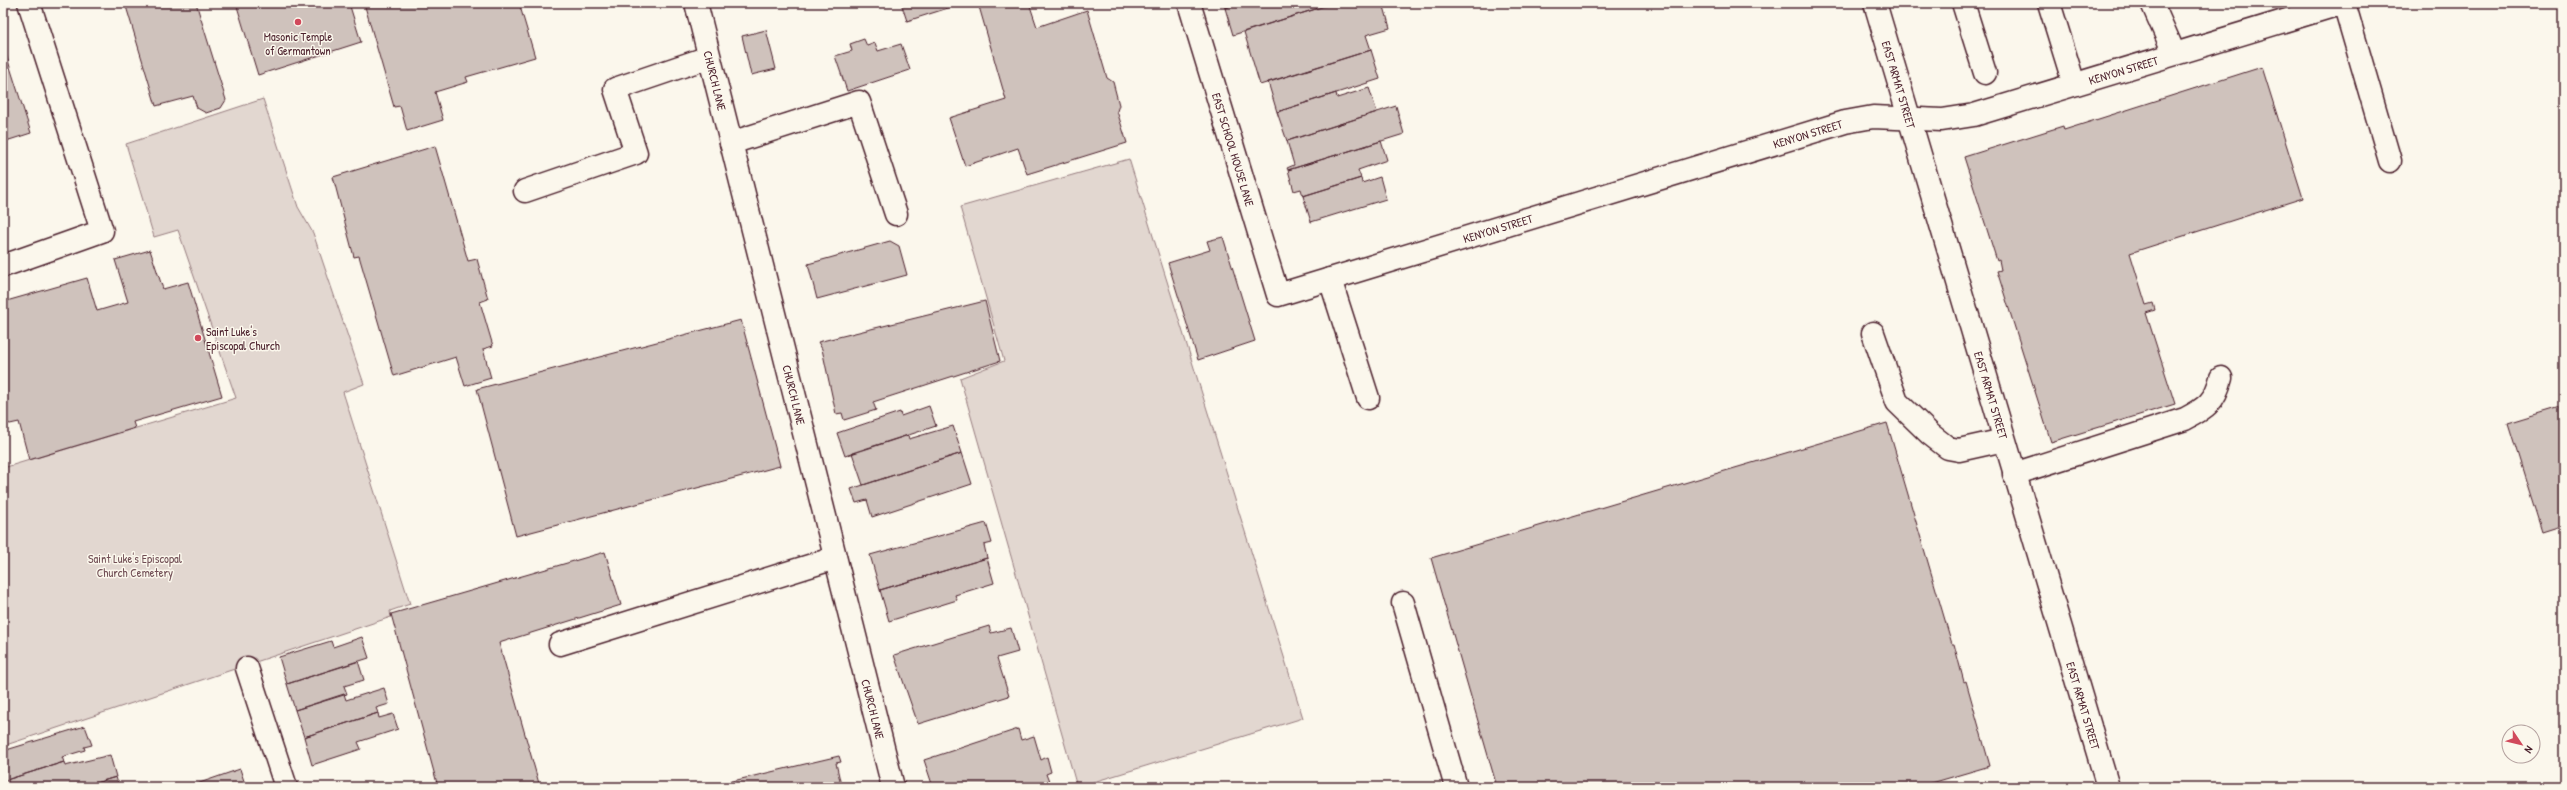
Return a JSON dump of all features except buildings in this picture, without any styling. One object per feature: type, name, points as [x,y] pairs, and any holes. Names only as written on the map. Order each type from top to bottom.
[{"type":"street","points":[[3,266],[102,231],[29,3]]},
{"type":"street","name":"CHURCH LANE","points":[[696,3],[893,787]]},
{"type":"street","name":"EAST SCHOOL HOUSE LANE","points":[[1189,3],[1278,295]]},
{"type":"street","name":"EAST ARMAT STREET","points":[[1875,3],[2108,787]]},
{"type":"street","points":[[1963,3],[1985,73]]},
{"type":"street","points":[[2049,3],[2074,84]]},
{"type":"street","points":[[2152,3],[2174,53]]},
{"type":"street","points":[[2344,3],[2390,161]]},
{"type":"street","name":"KENYON STREET","points":[[1278,295],[1845,122],[1873,117],[1942,120],[1974,114],[2344,3]]},
{"type":"street","points":[[525,191],[636,153],[615,89],[709,57]]},
{"type":"street","points":[[731,143],[859,102],[896,214]]},
{"type":"street","points":[[1330,279],[1368,398]]},
{"type":"street","points":[[1873,333],[1897,402],[1930,434],[1948,448],[1959,450],[2004,440]]},
{"type":"street","points":[[2014,474],[2184,419],[2202,410],[2216,396],[2221,378]]},
{"type":"street","points":[[560,644],[835,558]]},
{"type":"street","points":[[1403,603],[1456,787]]},
{"type":"street","points":[[247,668],[286,787]]},
{"type":"green space","name":"Saint Luke's Episcopal Church Cemetery","points":[[263,99],[298,207],[313,233],[364,384],[343,392],[410,604],[390,611],[391,617],[3,746],[3,468],[236,398],[178,230],[154,237],[126,144]]},
{"type":"green space","points":[[1129,159],[1303,718],[1077,787],[960,378],[1004,361],[960,207]]},
{"type":"place","name":"Masonic Temple of Germantown","points":[[298,22]]},
{"type":"place","name":"Saint Luke's Episcopal Church","points":[[198,338]]}]
